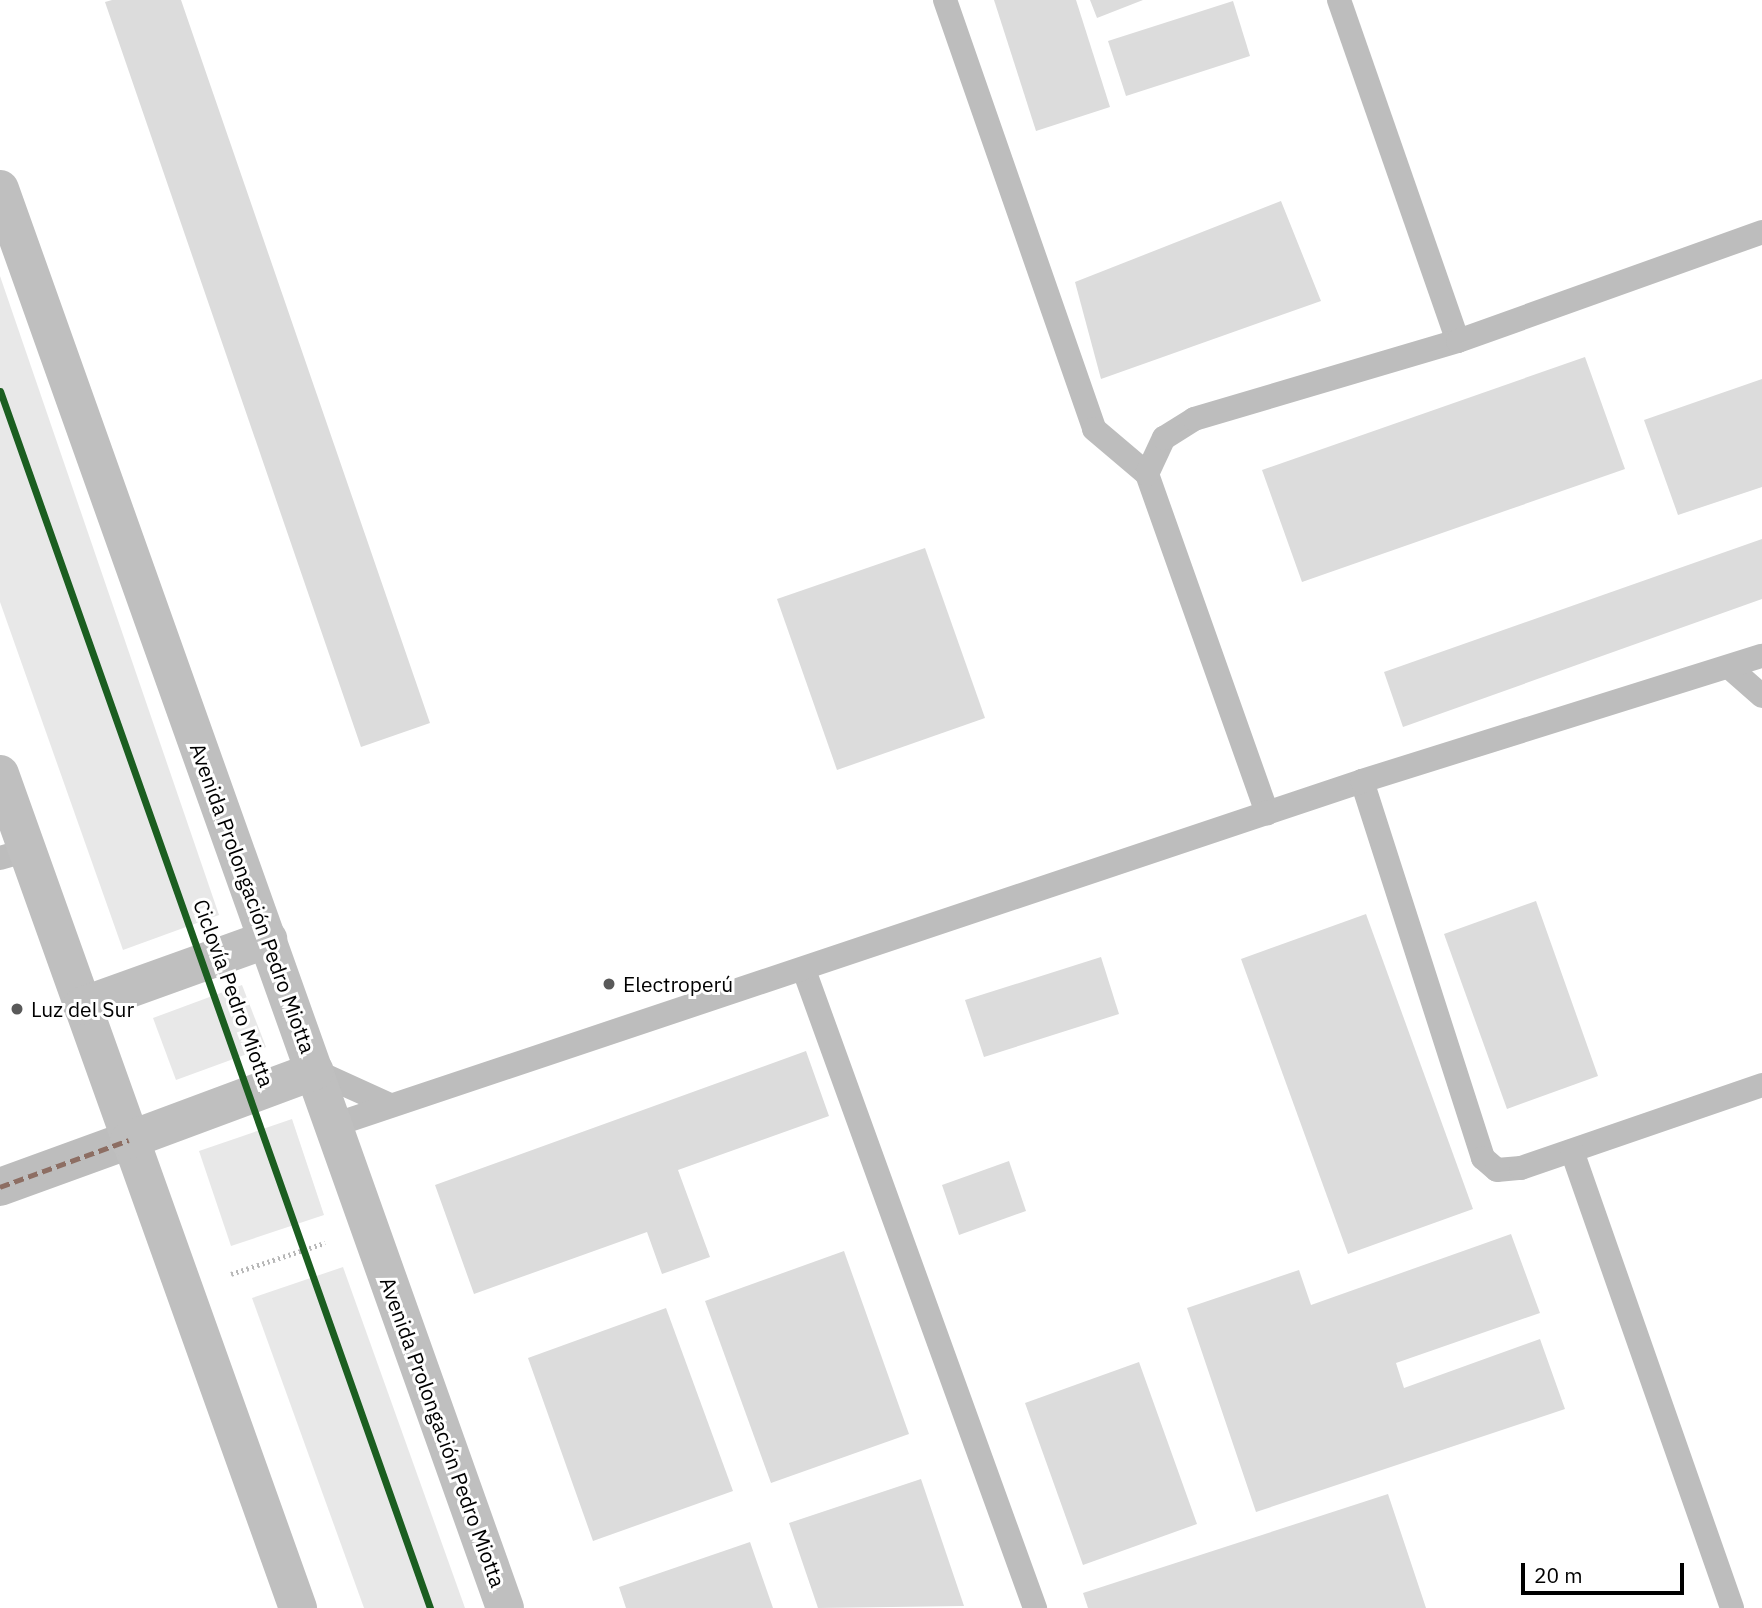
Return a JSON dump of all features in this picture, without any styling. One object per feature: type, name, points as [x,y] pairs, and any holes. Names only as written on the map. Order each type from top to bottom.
[{"type":"main road","name":"Avenida Prolongación Pedro Miotta","points":[[0,189],[505,1608]]},
{"type":"main road","points":[[3,792],[14,855],[82,1006],[298,1608]]},
{"type":"main road","points":[[82,1006],[268,939]]},
{"type":"main road","points":[[129,1140],[315,1071]]},
{"type":"street","points":[[0,1187],[129,1140]]},
{"type":"lane","points":[[945,0],[1094,429],[1147,474],[1267,813]]},
{"type":"lane","points":[[1339,0],[1458,341]]},
{"type":"lane","points":[[1147,474],[1164,438],[1194,419],[1458,341],[1762,232]]},
{"type":"lane","points":[[334,1125],[804,970],[1362,781],[1762,656]]},
{"type":"lane","points":[[1729,667],[1762,696]]},
{"type":"lane","points":[[1362,781],[1483,1158],[1497,1170],[1572,1151],[1762,1085]]},
{"type":"lane","points":[[804,970],[1035,1608]]},
{"type":"lane","points":[[315,1071],[390,1105]]},
{"type":"lane","points":[[1572,1151],[1732,1608]]},
{"type":"path","points":[[183,1290],[370,1228]]},
{"type":"path","points":[[298,1238],[307,1264]]},
{"type":"shaded area","points":[[0,276],[219,915],[123,950],[0,602]]},
{"type":"shaded area","points":[[242,985],[266,1047],[176,1080],[153,1018]]},
{"type":"shaded area","points":[[292,1119],[324,1215],[231,1246],[199,1151]]},
{"type":"shaded area","points":[[343,1267],[465,1608],[364,1608],[252,1298]]},
{"type":"building","points":[[181,0],[430,723],[361,747],[105,2]]},
{"type":"building","points":[[994,0],[1076,0],[1110,107],[1036,131]]},
{"type":"building","points":[[1090,0],[1143,0],[1097,18]]},
{"type":"building","points":[[1233,1],[1250,56],[1126,96],[1108,41]]},
{"type":"building","points":[[1281,201],[1321,301],[1101,379],[1075,282]]},
{"type":"building","points":[[1585,357],[1625,469],[1302,582],[1262,470]]},
{"type":"building","points":[[1762,379],[1762,487],[1678,515],[1644,420]]},
{"type":"building","points":[[1762,539],[1762,599],[1403,727],[1384,672]]},
{"type":"building","points":[[925,548],[985,718],[837,770],[777,599]]},
{"type":"building","points":[[1536,901],[1598,1076],[1507,1109],[1444,934]]},
{"type":"building","points":[[1366,914],[1473,1209],[1348,1254],[1241,959]]},
{"type":"building","points":[[1101,957],[1119,1014],[984,1057],[965,1000]]},
{"type":"building","points":[[806,1051],[829,1116],[678,1170],[710,1257],[662,1274],[647,1232],[474,1294],[435,1185]]},
{"type":"building","points":[[1009,1161],[1026,1211],[959,1235],[942,1185]]},
{"type":"building","points":[[1511,1234],[1540,1313],[1396,1363],[1404,1388],[1540,1339],[1565,1409],[1256,1512],[1187,1308],[1299,1270],[1311,1305]]},
{"type":"building","points":[[844,1251],[909,1434],[771,1483],[705,1301]]},
{"type":"building","points":[[666,1308],[733,1491],[593,1541],[528,1358]]},
{"type":"building","points":[[1139,1362],[1197,1524],[1083,1565],[1025,1403]]},
{"type":"building","points":[[921,1479],[964,1606],[818,1608],[789,1523]]},
{"type":"building","points":[[1388,1494],[1426,1608],[1088,1608],[1083,1593]]},
{"type":"building","points":[[750,1542],[773,1608],[626,1608],[619,1587]]},
{"type":"marked path","points":[[0,1187],[129,1140]]},
{"type":"cycle path","name":"Ciclovía Pedro Miotta","points":[[0,391],[430,1608]]},
{"type":"place","name":"Electroperú","points":[[609,984]]},
{"type":"place","name":"Luz del Sur","points":[[17,1009]]}]
